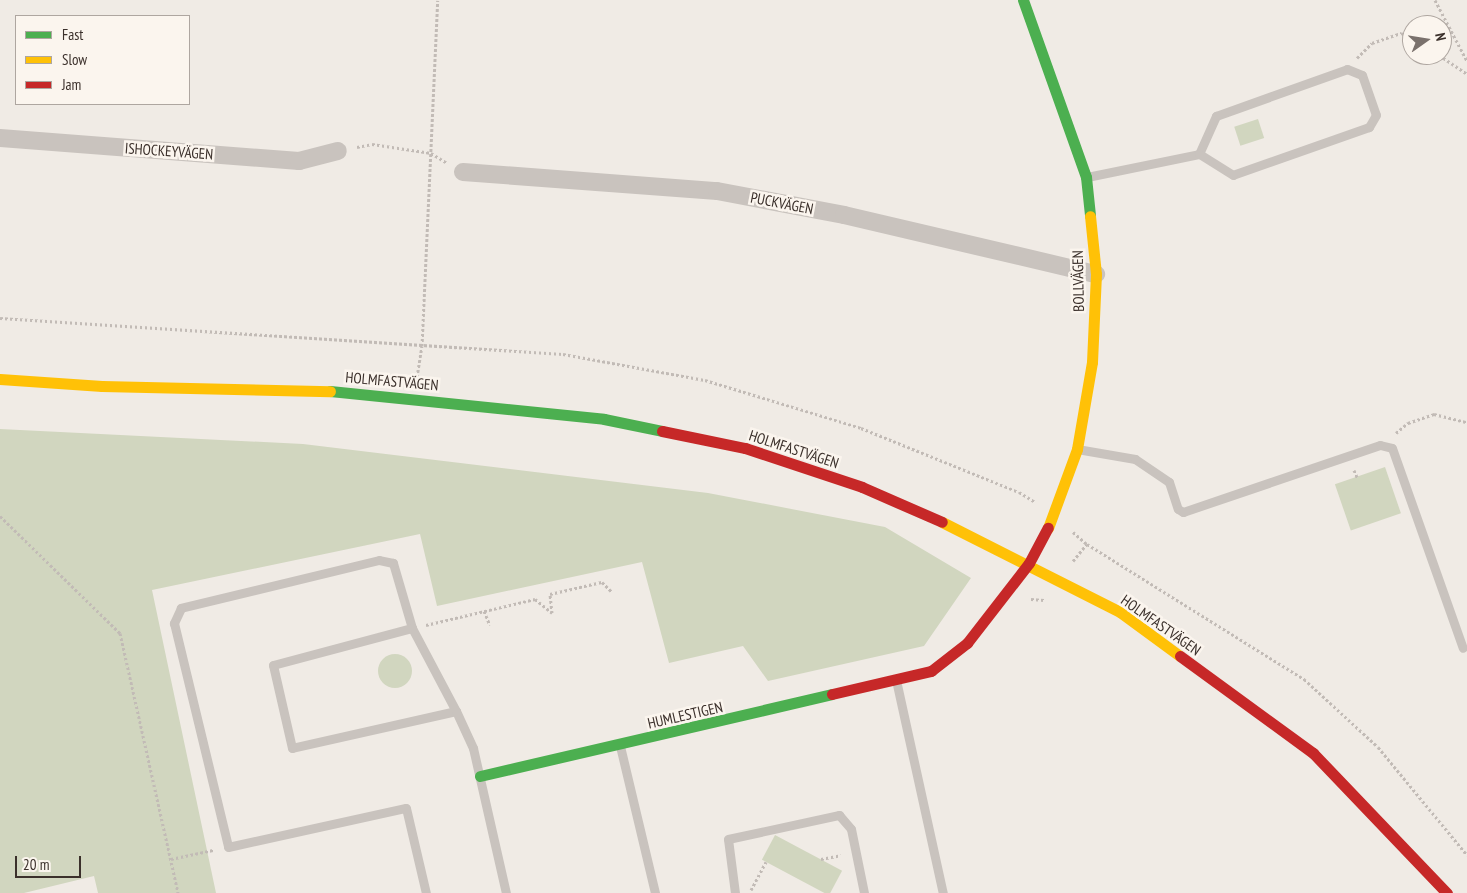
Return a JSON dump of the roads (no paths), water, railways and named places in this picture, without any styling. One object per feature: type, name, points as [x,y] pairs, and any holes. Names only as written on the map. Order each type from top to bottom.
[{"type":"street","name":"BOLLVÄGEN","points":[[1023,0],[1086,177],[1096,274],[1092,362],[1077,449],[1053,519],[1029,563]]},
{"type":"street","name":"ISHOCKEYVÄGEN","points":[[0,138],[299,161],[338,151]]},
{"type":"street","name":"PUCKVÄGEN","points":[[463,172],[717,191],[844,215],[1096,274]]},
{"type":"street","name":"HOLMFASTVÄGEN","points":[[0,379],[102,386],[342,392],[413,397],[604,419],[745,448],[862,487],[1029,563],[1120,612],[1313,753],[1447,893]]},
{"type":"street","name":"HUMLESTIGEN","points":[[480,776],[620,745],[931,671],[967,643],[1029,563]]},
{"type":"lane","points":[[1086,177],[1199,154],[1233,175],[1369,127],[1376,115],[1362,75],[1347,69],[1216,116],[1199,154]]},
{"type":"lane","points":[[1077,449],[1135,459],[1169,482],[1178,509],[1183,512],[1380,445],[1392,448],[1463,648]]},
{"type":"lane","points":[[426,893],[406,808],[228,847],[174,623],[182,608],[379,560],[394,563],[412,628],[456,711],[473,748],[506,893]]},
{"type":"lane","points":[[412,628],[273,665],[292,748],[456,711]]},
{"type":"lane","points":[[896,680],[943,893]]},
{"type":"lane","points":[[620,745],[655,893]]},
{"type":"lane","points":[[736,893],[728,839],[839,815],[851,829],[864,893]]}]
